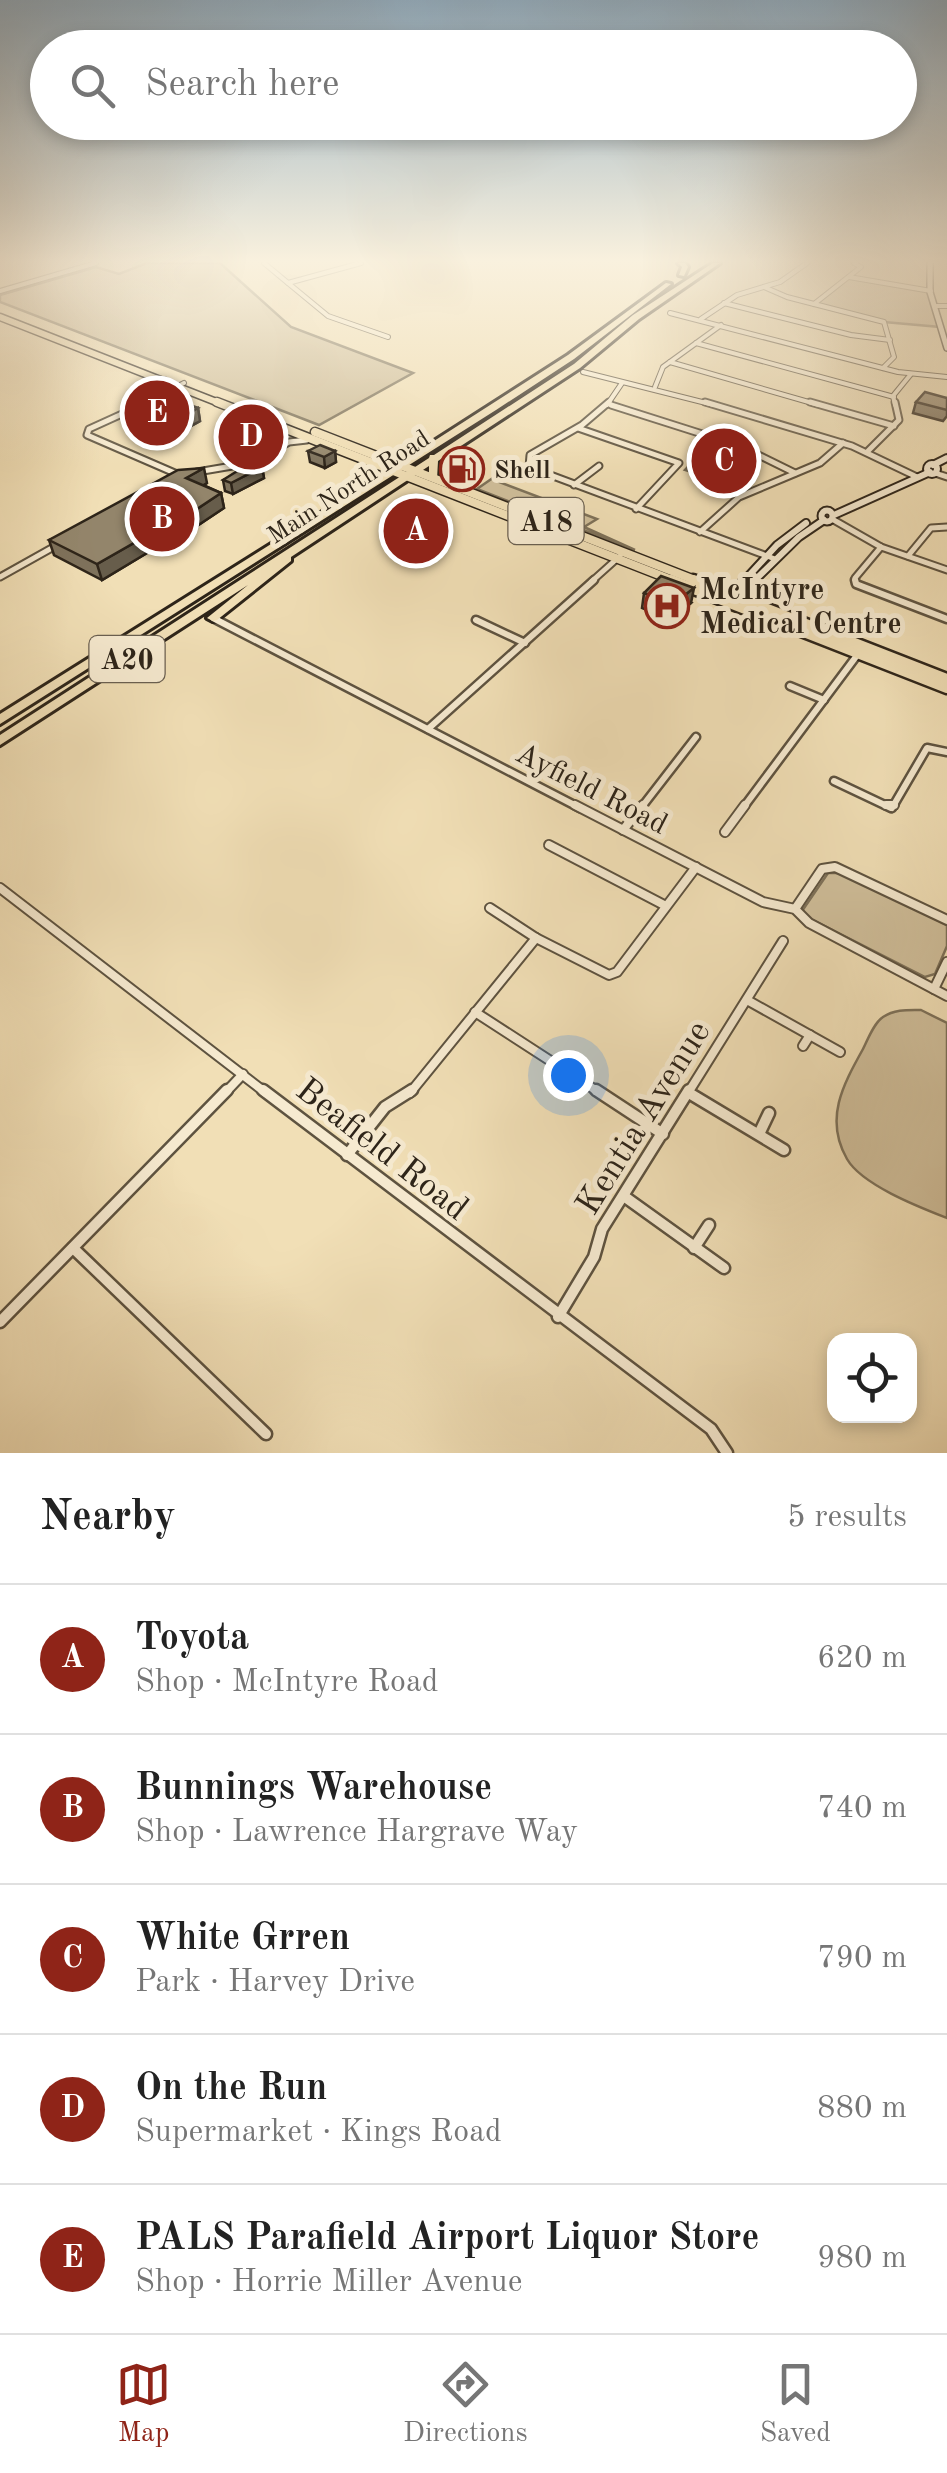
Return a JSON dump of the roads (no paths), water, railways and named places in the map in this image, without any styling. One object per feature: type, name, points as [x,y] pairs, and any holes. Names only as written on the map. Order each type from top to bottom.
[{"type":"highway","name":"Main North Road","points":[[0,742],[307,540],[606,331]]},
{"type":"highway","name":"Main North Road","points":[[0,720],[354,496],[433,458],[578,366],[620,331]]},
{"type":"highway","points":[[433,458],[434,477]]},
{"type":"highway","points":[[354,496],[375,462]]},
{"type":"highway","points":[[213,618],[257,586],[307,540]]},
{"type":"main road","name":"A18","points":[[42,331],[375,462],[434,477],[622,555]]},
{"type":"main road","name":"A18","points":[[43,331],[405,470],[508,514],[947,679]]},
{"type":"main road","points":[[148,399],[162,388],[164,380]]},
{"type":"main road","points":[[168,392],[204,396]]},
{"type":"main road","points":[[496,501],[512,511],[508,514]]},
{"type":"main road","name":"A18","points":[[862,648],[947,688]]},
{"type":"street","points":[[372,331],[388,336]]},
{"type":"street","points":[[655,387],[661,370],[713,331]]},
{"type":"street","points":[[743,331],[883,368],[947,378]]},
{"type":"street","points":[[830,331],[890,340]]},
{"type":"street","points":[[883,368],[894,357],[886,331]]},
{"type":"street","points":[[696,343],[894,397]]},
{"type":"street","points":[[670,362],[894,426]]},
{"type":"street","points":[[583,372],[655,387],[843,443],[914,476]]},
{"type":"street","points":[[867,452],[899,420],[894,397],[910,374]]},
{"type":"street","points":[[622,383],[610,404],[530,455],[526,462],[536,472],[771,557]]},
{"type":"street","points":[[180,385],[89,429],[86,435],[176,477],[250,463],[296,440],[319,440]]},
{"type":"street","points":[[124,412],[180,385]]},
{"type":"street","points":[[610,404],[740,446],[795,473]]},
{"type":"street","points":[[577,428],[679,463],[636,509]]},
{"type":"street","points":[[700,532],[739,497],[826,460],[843,443]]},
{"type":"street","points":[[573,486],[599,466]]},
{"type":"street","points":[[733,598],[746,591],[771,557],[801,533],[914,476],[939,469]]},
{"type":"street","points":[[828,517],[882,546],[947,570]]},
{"type":"street","points":[[908,556],[931,528],[947,527]]},
{"type":"street","points":[[0,576],[68,539]]},
{"type":"street","points":[[882,546],[856,578],[856,584],[947,620]]},
{"type":"street","points":[[428,729],[622,555]]},
{"type":"street","name":"Ayfield Road","points":[[213,618],[772,906],[794,908],[808,923],[947,996]]},
{"type":"street","points":[[476,620],[525,642]]},
{"type":"street","points":[[725,832],[862,648]]},
{"type":"street","points":[[790,686],[824,700]]},
{"type":"street","points":[[624,830],[663,774],[696,737]]},
{"type":"street","points":[[834,781],[892,808],[913,783],[914,768],[927,748],[947,752]]},
{"type":"street","points":[[550,845],[666,906]]},
{"type":"street","points":[[794,908],[822,869],[835,866],[947,920]]},
{"type":"street","points":[[490,908],[536,938],[609,974],[617,972],[696,867]]},
{"type":"street","name":"Beafield Road","points":[[0,888],[711,1430],[727,1453]]},
{"type":"street","points":[[348,1155],[386,1107],[407,1096],[536,938]]},
{"type":"street","name":"Kentia Avenue","points":[[558,1317],[594,1257],[602,1229],[784,941]]},
{"type":"street","points":[[934,990],[947,962]]},
{"type":"street","points":[[747,1000],[840,1052]]},
{"type":"street","points":[[475,1012],[662,1134]]},
{"type":"street","points":[[803,1046],[810,1035]]},
{"type":"street","points":[[0,1322],[242,1074]]},
{"type":"street","points":[[690,1093],[784,1150]]},
{"type":"street","points":[[758,1134],[769,1113]]},
{"type":"street","points":[[624,1197],[724,1268]]},
{"type":"street","points":[[694,1248],[709,1225]]},
{"type":"street","points":[[72,1248],[266,1434]]},
{"type":"place","name":"PALS Parafield Airport Liquor Store","points":[[157,413]]},
{"type":"place","name":"On the Run","points":[[251,437]]},
{"type":"place","name":"White Grren","points":[[724,461]]},
{"type":"place","name":"Shell","points":[[462,469]]},
{"type":"place","name":"Bunnings Warehouse","points":[[162,519]]},
{"type":"place","name":"Toyota","points":[[416,531]]},
{"type":"place","name":"McIntyre Medical Centre","points":[[667,606]]}]
